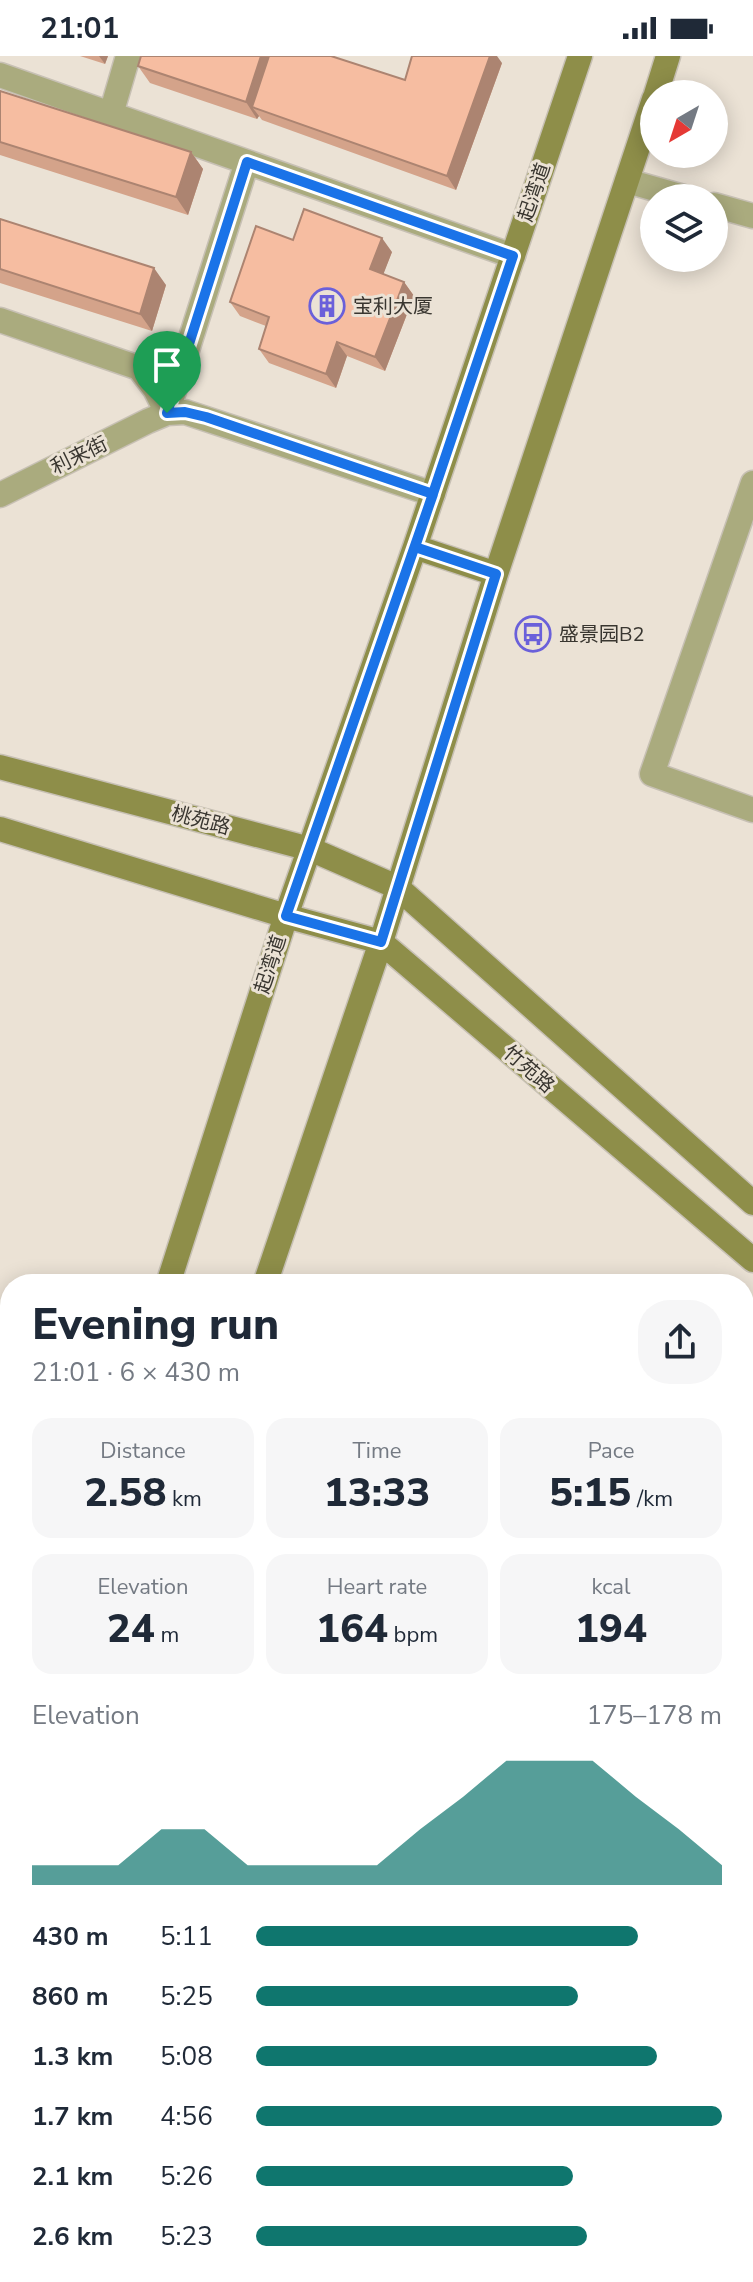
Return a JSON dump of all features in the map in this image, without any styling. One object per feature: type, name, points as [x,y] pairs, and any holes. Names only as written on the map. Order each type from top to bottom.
[{"type":"main road","name":"起湾道","points":[[171,1274],[286,916],[415,547],[580,56]]},
{"type":"main road","points":[[660,80],[668,56]]},
{"type":"main road","points":[[268,1274],[381,942],[496,574],[640,142]]},
{"type":"main road","points":[[415,547],[496,574]]},
{"type":"main road","name":"桃苑路","points":[[0,767],[310,849],[397,887]]},
{"type":"main road","points":[[0,829],[286,916]]},
{"type":"main road","points":[[397,887],[753,1203]]},
{"type":"main road","name":"竹苑路","points":[[286,916],[381,942],[753,1260]]},
{"type":"street","points":[[111,114],[128,56]]},
{"type":"street","points":[[0,75],[513,256]]},
{"type":"street","points":[[167,413],[247,162]]},
{"type":"street","points":[[627,181],[640,185]]},
{"type":"street","points":[[728,209],[753,216]]},
{"type":"street","points":[[0,320],[139,368],[155,389],[167,413]]},
{"type":"street","points":[[167,413],[185,412],[206,417],[433,494]]},
{"type":"street","name":"利来街","points":[[0,495],[167,413]]},
{"type":"street","points":[[753,483],[652,774],[753,810]]},
{"type":"building","points":[[141,56],[261,56],[246,102],[138,66]]},
{"type":"building","points":[[269,56],[331,56],[405,80],[412,56],[490,56],[447,176],[252,107]]},
{"type":"building","points":[[0,91],[191,152],[176,197],[0,142]]},
{"type":"building","name":"宝利大厦","points":[[304,209],[382,238],[370,269],[404,282],[375,357],[337,342],[326,374],[259,349],[269,317],[230,302],[256,226],[293,240]]},
{"type":"building","points":[[0,219],[154,268],[140,314],[0,269]]},
{"type":"place","name":"宝利大厦","points":[[327,306]]},
{"type":"place","name":"盛景园B2","points":[[533,634]]},
{"type":"route","points":[[167,413],[185,412],[206,417],[433,494],[310,849],[286,916],[381,942],[496,574],[415,547],[513,256],[247,162],[167,413]]}]
